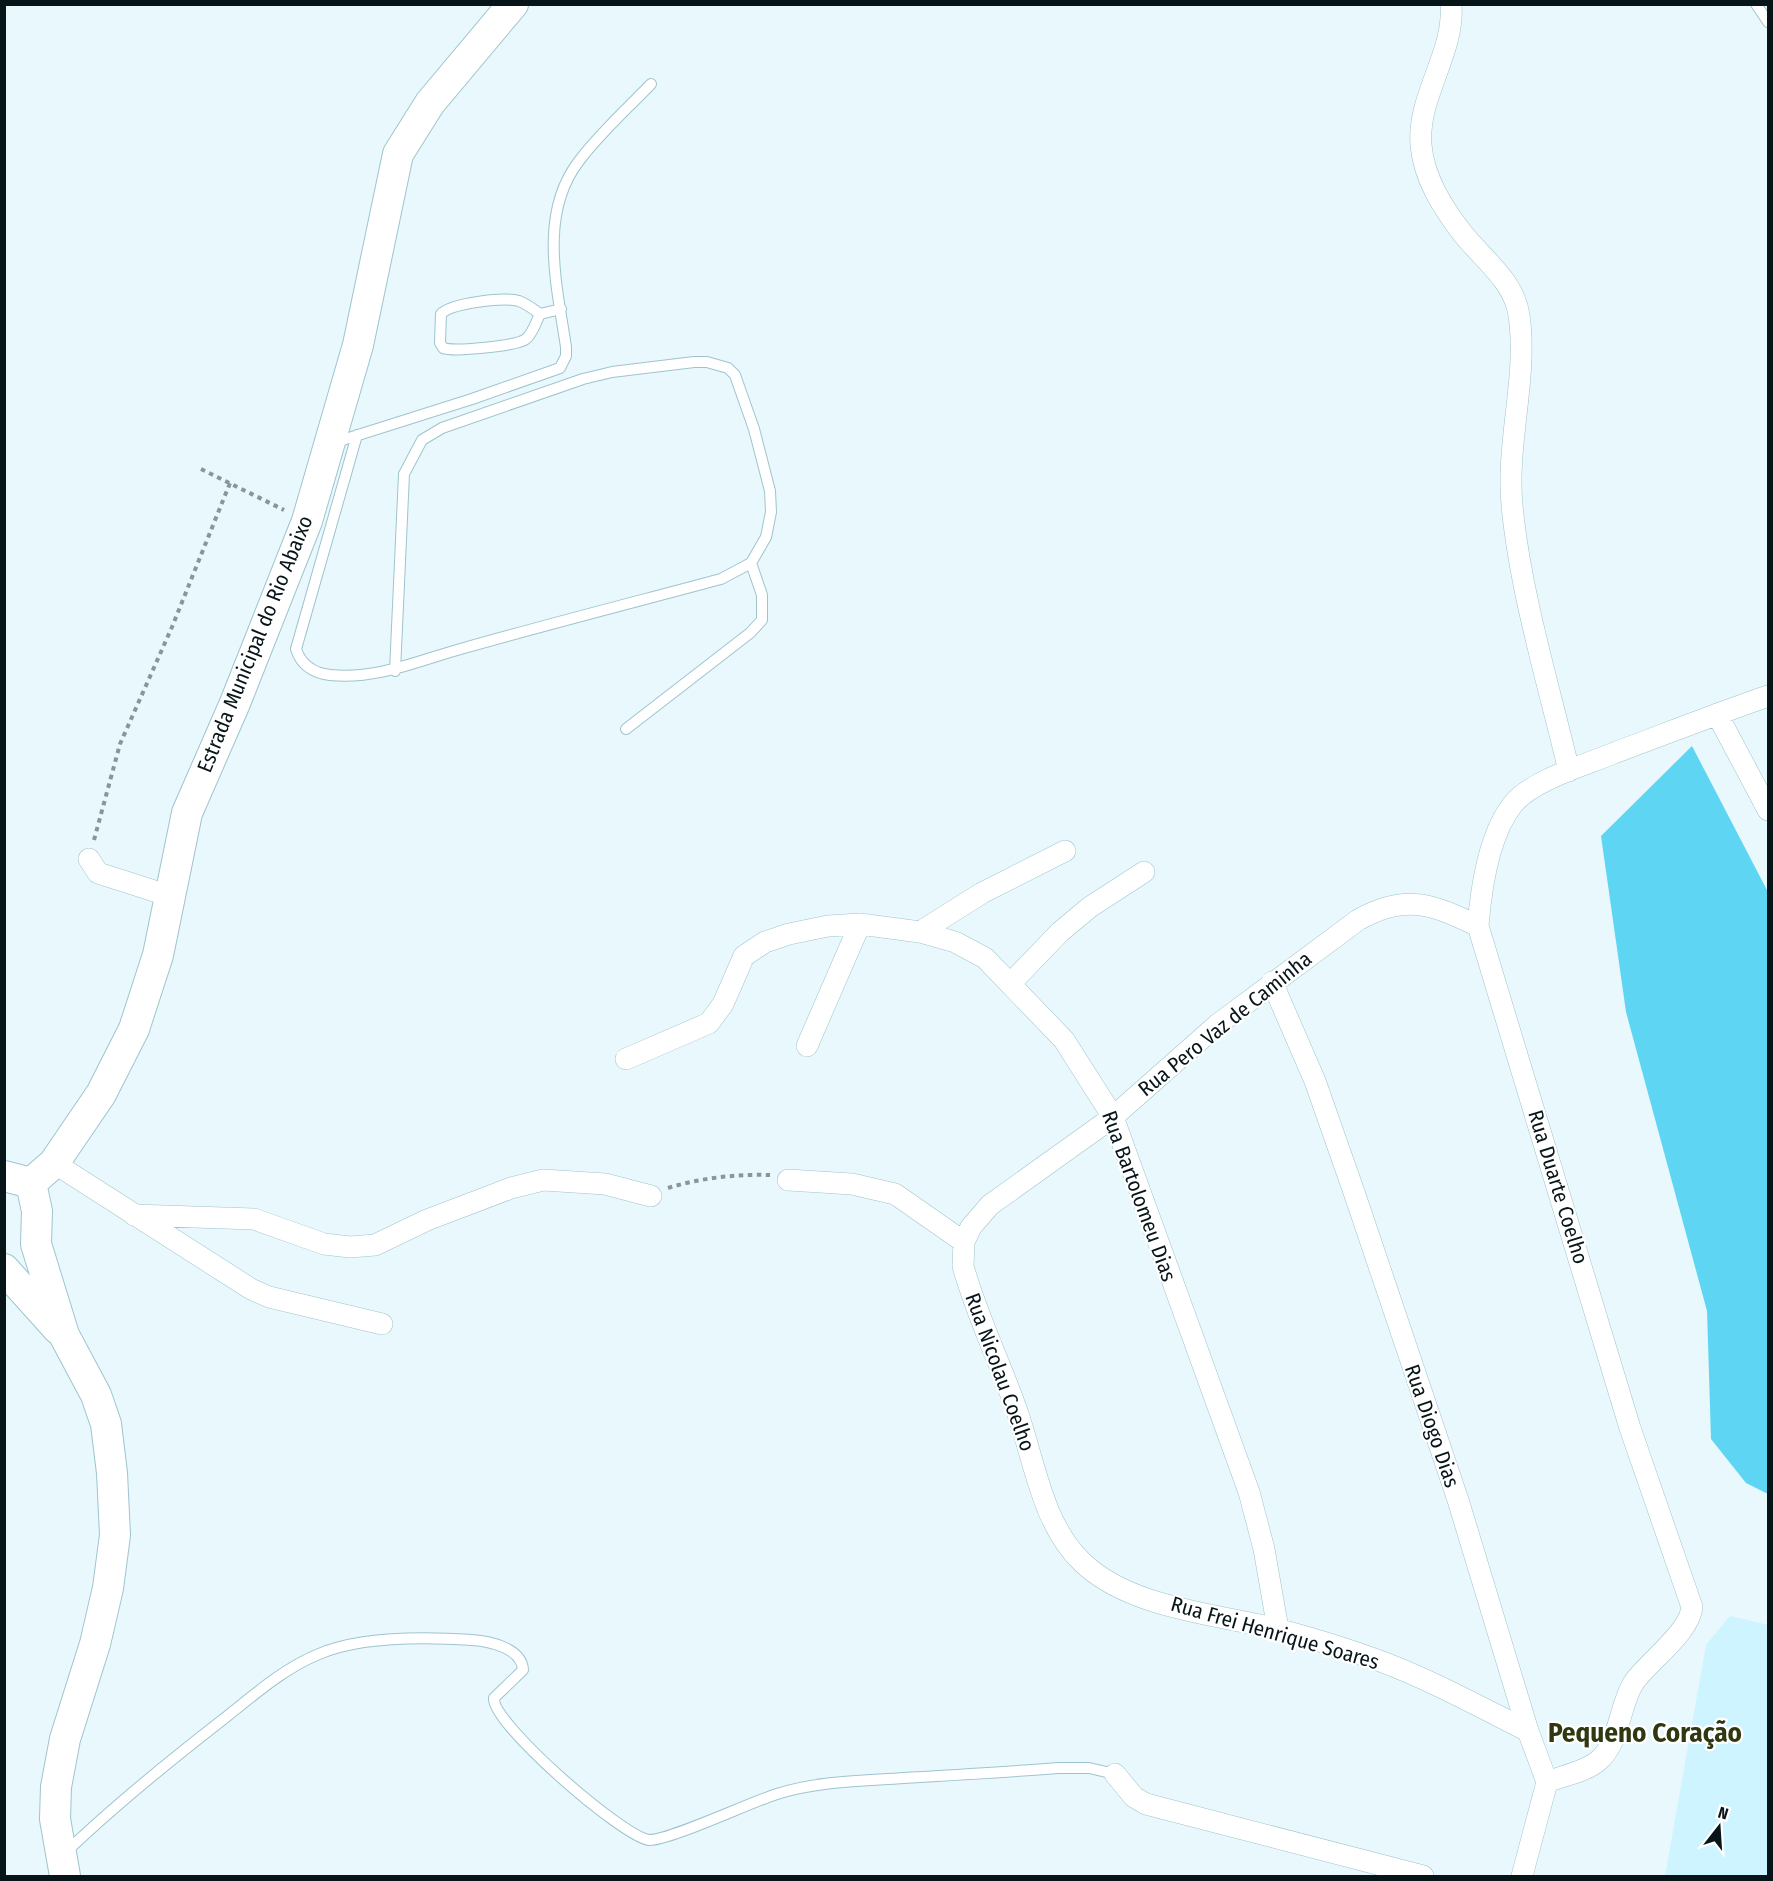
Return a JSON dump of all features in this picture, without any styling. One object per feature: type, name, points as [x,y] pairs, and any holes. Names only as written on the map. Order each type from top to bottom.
[{"type":"street","name":"Estrada Municipal do Rio Abaixo","points":[[63,1867],[55,1819],[56,1787],[65,1739],[95,1644],[108,1588],[114,1535],[112,1473],[106,1424],[96,1395],[64,1335],[36,1244],[38,1211],[18,1180],[54,1162],[101,1094],[134,1029],[158,955],[187,813],[239,693],[307,521],[343,440],[358,345],[398,154],[430,103],[513,4]]},
{"type":"street","points":[[1451,4],[1446,45],[1426,102],[1421,144],[1425,170],[1441,203],[1464,235],[1501,274],[1519,313],[1520,355],[1514,422],[1512,504],[1522,569],[1569,771]]},
{"type":"street","name":"Rua Duarte Coelho","points":[[1547,1782],[1598,1761],[1606,1751],[1630,1689],[1687,1623],[1692,1607],[1630,1428],[1478,926],[1480,894],[1499,829],[1513,804],[1528,791],[1569,771],[1768,696]]},
{"type":"street","points":[[1717,714],[1768,810]]},
{"type":"street","points":[[920,933],[982,893],[1065,851]]},
{"type":"street","points":[[89,859],[98,873],[170,896]]},
{"type":"street","points":[[1011,983],[1060,932],[1090,907],[1144,872]]},
{"type":"street","name":"Rua Pero Vaz de Caminha","points":[[964,1242],[971,1227],[990,1205],[1113,1117],[1217,1025],[1358,920],[1380,907],[1422,903],[1446,910],[1478,926]]},
{"type":"street","points":[[807,1046],[860,924]]},
{"type":"street","name":"Rua Bartolomeu Dias","points":[[626,1059],[709,1023],[723,1004],[744,956],[765,942],[828,926],[860,924],[920,933],[955,942],[985,958],[1064,1040],[1113,1117],[1249,1492],[1264,1549],[1278,1629]]},
{"type":"street","name":"Rua Diogo Dias","points":[[1272,982],[1315,1081],[1355,1195],[1458,1500],[1528,1731],[1547,1782]]},
{"type":"street","points":[[54,1162],[251,1289],[269,1297],[382,1324]]},
{"type":"street","points":[[134,1215],[254,1219],[324,1244],[350,1247],[375,1245],[427,1220],[511,1188],[543,1180],[605,1184],[651,1196]]},
{"type":"street","points":[[788,1180],[852,1184],[895,1194],[964,1242]]},
{"type":"street","name":"Rua Nicolau Coelho","points":[[964,1242],[963,1266],[969,1286],[1018,1414],[1054,1522],[1064,1542]]},
{"type":"street","points":[[4,1268],[16,1264],[36,1244]]},
{"type":"street","name":"Estrada Municipal do Rio Abaixo","points":[[4,1268],[64,1335]]},
{"type":"street","name":"Rua Frei Henrique Soares","points":[[1064,1542],[1083,1563],[1106,1581],[1136,1594],[1196,1612],[1278,1629],[1381,1662],[1528,1731]]},
{"type":"street","points":[[1115,1774],[1134,1797],[1146,1804],[1423,1876]]},
{"type":"street","points":[[1522,1876],[1547,1782]]},
{"type":"lane","points":[[1756,4],[1768,22]]},
{"type":"lane","points":[[395,670],[404,474],[422,440],[442,428],[583,379],[612,372],[694,362],[719,364],[735,375],[754,429],[770,492],[771,512],[766,537],[751,563],[721,579],[463,648],[395,670],[331,675],[318,673],[303,663],[296,649],[343,440],[560,368],[566,357],[554,268],[554,229],[560,198],[579,161],[651,84]]},
{"type":"lane","points":[[512,300],[528,305],[540,314],[532,332],[519,342],[457,350],[443,348],[440,344],[441,314],[453,306],[512,300]]},
{"type":"lane","points":[[540,314],[561,309]]},
{"type":"lane","points":[[626,729],[750,633],[762,620],[762,596],[751,563]]},
{"type":"lane","points":[[63,1867],[146,1780],[280,1675],[320,1653],[371,1641],[457,1639],[493,1643],[511,1652],[522,1663],[523,1670],[494,1698],[494,1706],[499,1714],[532,1750],[557,1772],[622,1827],[646,1839],[670,1834],[779,1793],[831,1783],[1058,1768],[1089,1768],[1115,1774]]},
{"type":"path","points":[[201,469],[307,521]]},
{"type":"path","points":[[89,859],[120,744],[172,627],[230,483]]},
{"type":"path","points":[[651,1196],[670,1187],[728,1176],[771,1175],[788,1180]]},
{"type":"shaded area","points":[[1692,746],[1768,892],[1768,1494],[1746,1483],[1711,1439],[1707,1311],[1626,1012],[1601,836]]},
{"type":"shaded area","points":[[1730,1616],[1768,1625],[1768,1876],[1665,1876],[1706,1645]]},
{"type":"district","name":"Pequeno Coração","points":[[1645,1733]]}]
